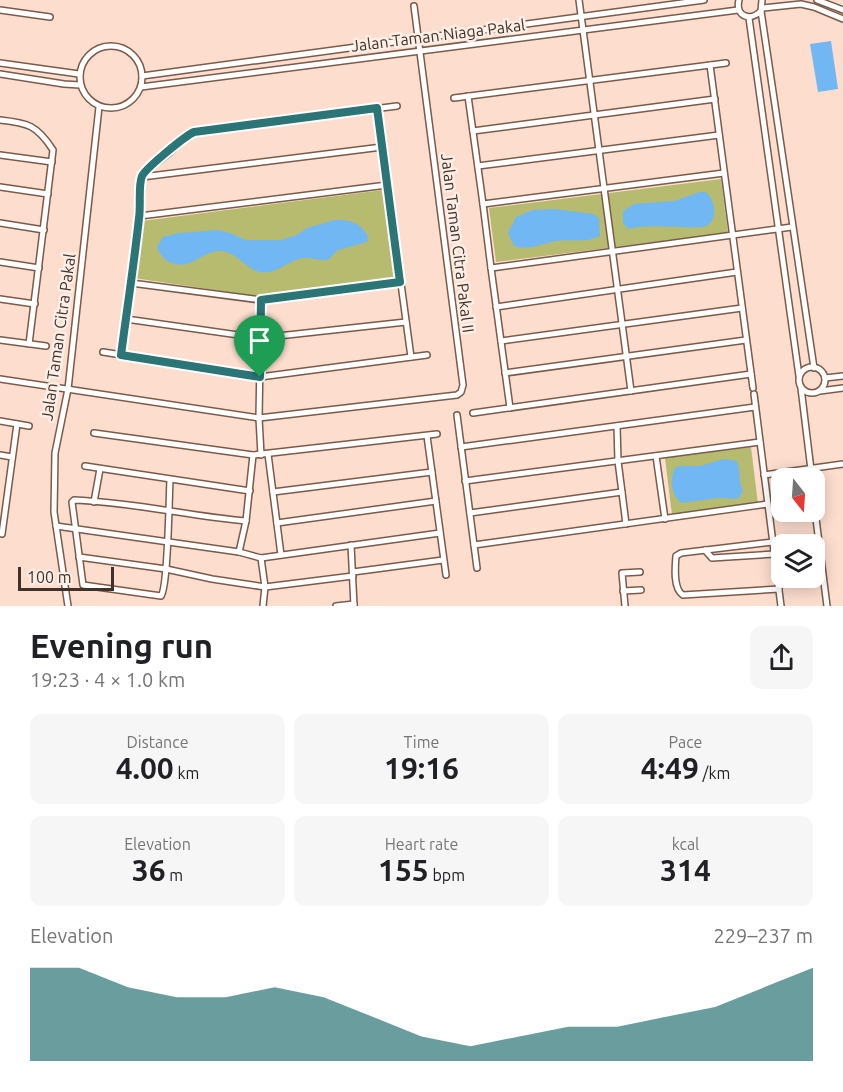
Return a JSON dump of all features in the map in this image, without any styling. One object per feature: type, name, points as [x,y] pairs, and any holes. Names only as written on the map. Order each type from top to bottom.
[{"type":"street","points":[[579,0],[631,391]]},
{"type":"street","name":"Jalan Taman Niaga Pakal","points":[[142,76],[704,0]]},
{"type":"street","points":[[739,0],[738,10],[748,18],[756,16],[762,9],[801,4],[843,19]]},
{"type":"street","points":[[762,0],[792,227],[814,368]]},
{"type":"street","points":[[817,0],[843,10]]},
{"type":"street","points":[[414,6],[421,51]]},
{"type":"street","points":[[0,10],[50,17]]},
{"type":"street","name":"Jalan Taman Niaga Pakal","points":[[141,87],[738,10]]},
{"type":"street","points":[[748,18],[801,388],[810,468],[843,464]]},
{"type":"street","points":[[106,46],[117,47],[126,50],[140,66],[141,87],[129,103],[110,109],[99,107],[87,98],[80,85],[79,74],[82,64],[96,50],[106,46]]},
{"type":"street","name":"Jalan Taman Citra Pakal II","points":[[259,418],[417,401],[457,395],[461,392],[463,385],[421,51]]},
{"type":"street","points":[[0,63],[79,74]]},
{"type":"street","points":[[454,98],[726,63]]},
{"type":"street","points":[[710,65],[772,534]]},
{"type":"street","points":[[0,74],[80,85]]},
{"type":"street","points":[[468,96],[510,408]]},
{"type":"street","points":[[473,131],[715,99]]},
{"type":"street","points":[[121,355],[140,216],[142,177],[153,164],[167,154],[183,137],[194,132],[397,105]]},
{"type":"street","name":"Jalan Taman Citra Pakal","points":[[68,606],[54,512],[55,453],[68,389],[99,107]]},
{"type":"street","points":[[377,108],[411,357]]},
{"type":"street","points":[[0,120],[25,123],[37,130],[53,150],[29,344]]},
{"type":"street","points":[[478,166],[719,135]]},
{"type":"street","points":[[142,177],[382,147]]},
{"type":"street","points":[[0,155],[52,162]]},
{"type":"street","points":[[483,204],[724,173]]},
{"type":"street","points":[[140,216],[387,185]]},
{"type":"street","points":[[0,187],[48,194]]},
{"type":"street","points":[[0,223],[44,230]]},
{"type":"street","points":[[491,268],[792,227]]},
{"type":"street","points":[[0,262],[39,268]]},
{"type":"street","points":[[496,307],[738,272]]},
{"type":"street","points":[[131,282],[261,300],[400,282]]},
{"type":"street","points":[[0,299],[34,304]]},
{"type":"street","points":[[261,300],[259,418],[273,492],[281,555]]},
{"type":"street","points":[[501,342],[742,308]]},
{"type":"street","points":[[126,319],[260,338],[406,322]]},
{"type":"street","points":[[0,340],[46,346]]},
{"type":"street","points":[[505,373],[747,340]]},
{"type":"street","points":[[103,352],[260,377],[427,355]]},
{"type":"street","points":[[799,376],[805,369],[814,368],[821,371],[825,378],[820,391]]},
{"type":"street","points":[[473,413],[751,374]]},
{"type":"street","points":[[825,378],[843,376]]},
{"type":"street","points":[[0,379],[259,418]]},
{"type":"street","points":[[801,388],[810,393],[843,387]]},
{"type":"street","points":[[461,447],[755,407]]},
{"type":"street","points":[[456,415],[477,568]]},
{"type":"street","points":[[0,421],[29,426]]},
{"type":"street","points":[[2,534],[16,424]]},
{"type":"street","points":[[617,426],[618,461],[627,524]]},
{"type":"street","points":[[94,433],[253,455],[437,434]]},
{"type":"street","points":[[427,436],[446,575]]},
{"type":"street","points":[[465,481],[760,442]]},
{"type":"street","points":[[239,552],[246,521],[253,455]]},
{"type":"street","points":[[0,456],[12,457]]},
{"type":"street","points":[[656,456],[665,519]]},
{"type":"street","points":[[85,466],[250,491]]},
{"type":"street","points":[[94,502],[100,469]]},
{"type":"street","points":[[273,492],[432,472]]},
{"type":"street","points":[[764,475],[771,474]]},
{"type":"street","points":[[170,480],[169,511],[166,569],[164,592],[161,596],[83,585],[72,502],[74,500],[169,511],[246,521]]},
{"type":"street","points":[[0,489],[8,490]]},
{"type":"street","points":[[470,513],[622,492]]},
{"type":"street","points":[[277,523],[436,501]]},
{"type":"street","points":[[474,545],[768,504]]},
{"type":"street","points":[[816,522],[827,606]]},
{"type":"street","points":[[56,526],[239,552],[261,558],[440,533]]},
{"type":"street","points":[[771,542],[681,553],[676,556],[677,587],[683,596],[779,589],[781,606]]},
{"type":"street","points":[[336,606],[354,605],[351,545]]},
{"type":"street","points":[[705,550],[712,558],[771,554]]},
{"type":"street","points":[[79,557],[166,569],[265,587],[443,560]]},
{"type":"street","points":[[261,558],[265,587],[263,606]]},
{"type":"street","points":[[624,606],[622,573],[640,572]]},
{"type":"street","points":[[623,591],[641,590]]},
{"type":"green space","points":[[721,179],[728,233],[496,262],[489,208]]},
{"type":"green space","points":[[383,190],[396,279],[261,297],[134,278],[142,221]]},
{"type":"green space","points":[[751,447],[758,504],[672,515],[665,458]]},
{"type":"water","points":[[831,41],[838,89],[818,92],[810,44]]},
{"type":"water","points":[[706,192],[714,206],[714,216],[704,227],[647,226],[628,229],[623,223],[623,211],[634,204],[674,201]]},
{"type":"water","points":[[554,209],[593,214],[599,218],[600,236],[584,240],[557,241],[531,247],[514,246],[508,233],[516,217],[533,210]]},
{"type":"water","points":[[335,220],[350,221],[358,225],[368,236],[367,242],[338,250],[328,260],[299,259],[267,272],[256,271],[232,254],[220,251],[185,264],[172,263],[163,257],[157,247],[163,237],[179,233],[218,230],[246,240],[281,240],[297,235],[307,228]]},
{"type":"water","points":[[724,459],[737,461],[743,491],[738,499],[719,498],[681,503],[672,487],[674,469],[679,466],[700,466]]},
{"type":"route","points":[[377,108],[400,282],[261,300],[260,377],[121,355],[140,216],[142,177],[183,137],[194,132],[377,108]]}]
